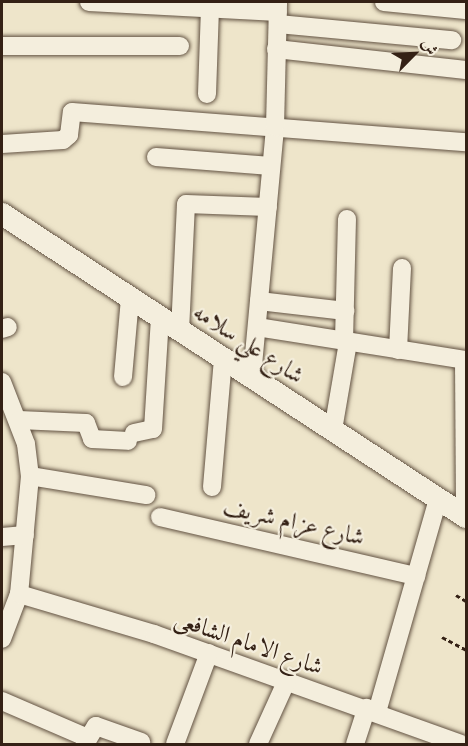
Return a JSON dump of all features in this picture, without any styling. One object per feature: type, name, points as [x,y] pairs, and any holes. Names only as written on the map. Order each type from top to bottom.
[{"type":"street","points":[[89,2],[278,13],[452,40]]},
{"type":"street","points":[[384,2],[445,4],[466,10]]},
{"type":"street","points":[[207,94],[210,10]]},
{"type":"street","points":[[252,376],[275,127],[278,13]]},
{"type":"street","points":[[2,46],[180,46]]},
{"type":"street","points":[[276,49],[466,70]]},
{"type":"street","points":[[2,144],[63,140],[70,131],[71,113],[466,142]]},
{"type":"street","points":[[156,157],[272,166]]},
{"type":"street","points":[[180,331],[186,204],[268,207]]},
{"type":"street","name":"شارع علي سلامه","points":[[2,214],[466,517]]},
{"type":"street","points":[[333,430],[346,341],[347,219]]},
{"type":"street","points":[[399,350],[402,268]]},
{"type":"street","points":[[123,377],[130,298]]},
{"type":"street","points":[[260,301],[345,311]]},
{"type":"street","points":[[12,418],[86,423],[92,440],[131,437],[152,432],[160,318]]},
{"type":"street","points":[[257,327],[465,360],[466,517]]},
{"type":"street","points":[[212,487],[223,358]]},
{"type":"street","points":[[2,382],[30,476],[19,594],[6,616],[2,639]]},
{"type":"street","points":[[30,476],[146,495]]},
{"type":"street","points":[[355,744],[372,710],[416,576],[438,499]]},
{"type":"street","name":"شارع عزام شريف","points":[[160,517],[416,576]]},
{"type":"street","points":[[2,537],[25,535]]},
{"type":"street","name":"شارع الامام الشافعى","points":[[19,594],[208,653],[372,710],[458,744]]},
{"type":"street","points":[[175,744],[208,653]]},
{"type":"street","points":[[258,744],[287,680]]},
{"type":"street","points":[[2,701],[87,741],[98,726],[141,742]]},
{"type":"path","points":[[456,595],[466,601]]},
{"type":"path","points":[[442,636],[466,650]]}]
